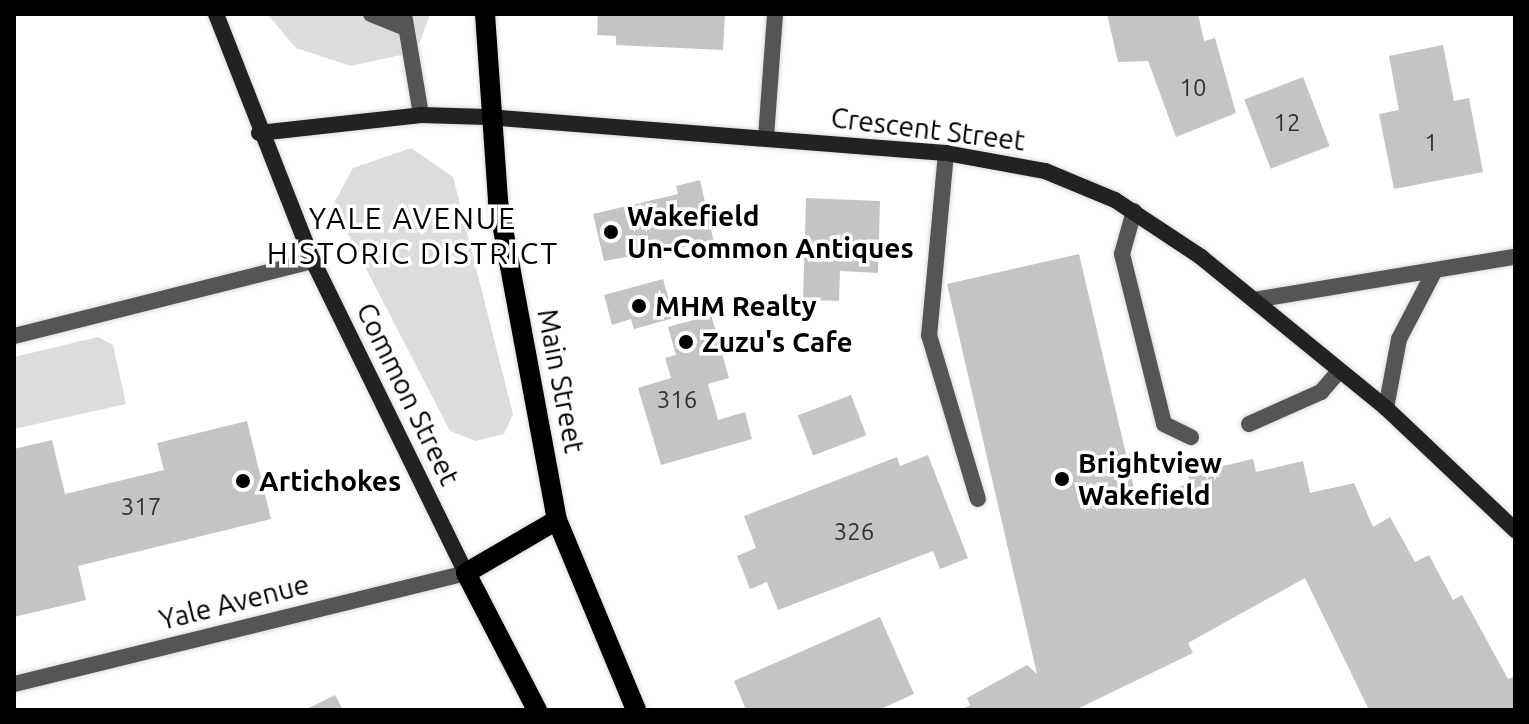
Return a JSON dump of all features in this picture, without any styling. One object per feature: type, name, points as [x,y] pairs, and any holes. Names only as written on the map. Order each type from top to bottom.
[{"type":"main road","name":"Common Street","points":[[216,14],[259,133],[313,261],[466,573]]},
{"type":"main road","name":"Main Street","points":[[485,14],[487,117],[557,520],[636,710]]},
{"type":"main road","name":"Crescent Street","points":[[259,133],[421,115],[487,117],[946,153],[1045,171],[1134,211],[1254,300],[1386,408],[1515,530]]},
{"type":"main road","points":[[537,710],[466,573],[557,520]]},
{"type":"street","points":[[371,14],[405,21],[421,115]]},
{"type":"street","points":[[766,137],[775,14]]},
{"type":"street","points":[[946,153],[929,335],[978,499]]},
{"type":"street","points":[[1134,211],[1122,254],[1164,424],[1191,437]]},
{"type":"street","points":[[1254,300],[1433,274],[1515,257]]},
{"type":"street","points":[[14,336],[313,261]]},
{"type":"street","points":[[1386,408],[1399,339],[1433,274]]},
{"type":"street","points":[[1249,424],[1321,392],[1339,371]]},
{"type":"street","name":"Yale Avenue","points":[[14,684],[466,573]]},
{"type":"shaded area","points":[[267,14],[430,14],[420,42],[405,54],[351,66],[296,48]]},
{"type":"shaded area","points":[[411,148],[453,177],[513,414],[504,434],[476,441],[450,431],[333,205],[353,168]]},
{"type":"shaded area","points":[[98,337],[113,345],[126,404],[14,429],[14,357]]},
{"type":"building","points":[[598,14],[725,14],[723,50],[616,45],[616,36],[597,35]]},
{"type":"building","points":[[1107,14],[1198,14],[1204,41],[1215,38],[1236,113],[1176,137],[1148,61],[1118,62]]},
{"type":"building","points":[[1443,45],[1454,101],[1469,98],[1483,172],[1394,189],[1379,114],[1399,110],[1389,56]]},
{"type":"building","points":[[1303,77],[1330,146],[1271,169],[1244,100]]},
{"type":"building","points":[[700,180],[714,242],[604,261],[593,214],[678,194],[676,186]]},
{"type":"building","points":[[806,198],[880,201],[878,273],[840,271],[839,301],[803,300]]},
{"type":"building","name":"Brightview Wakefield","points":[[1079,254],[1137,501],[1190,483],[1188,474],[1253,459],[1256,472],[1303,461],[1310,493],[1354,483],[1373,527],[1390,517],[1415,562],[1429,555],[1453,600],[1462,595],[1508,679],[1515,676],[1515,710],[1369,710],[1305,578],[1188,643],[1193,653],[1075,710],[962,710],[970,705],[967,698],[1027,665],[1037,674],[947,284]]},
{"type":"building","name":"MHM Realty","points":[[663,279],[674,318],[634,329],[631,319],[612,325],[604,295]]},
{"type":"building","points":[[711,315],[729,378],[708,384],[718,420],[745,412],[752,439],[661,465],[638,388],[671,378],[665,358],[676,355],[668,327]]},
{"type":"building","points":[[851,395],[866,435],[813,456],[798,415]]},
{"type":"building","points":[[247,421],[271,519],[78,566],[86,600],[14,617],[14,449],[52,440],[65,494],[164,470],[157,443]]},
{"type":"building","points":[[928,455],[968,558],[940,569],[933,551],[778,610],[767,582],[750,589],[737,556],[756,548],[744,516],[897,457],[900,466]]},
{"type":"building","points":[[880,617],[914,694],[878,710],[746,710],[734,681]]},
{"type":"building","points":[[335,695],[343,710],[305,710]]},
{"type":"place","name":"Wakefield Un-Common Antiques","points":[[611,232]]},
{"type":"place","name":"MHM Realty","points":[[639,306]]},
{"type":"place","name":"Zuzu's Cafe","points":[[686,342]]},
{"type":"place","name":"Brightview Wakefield","points":[[1062,479]]},
{"type":"place","name":"Artichokes","points":[[243,481]]},
{"type":"district","name":"YALE AVENUE HISTORIC DISTRICT","points":[[413,235]]}]
